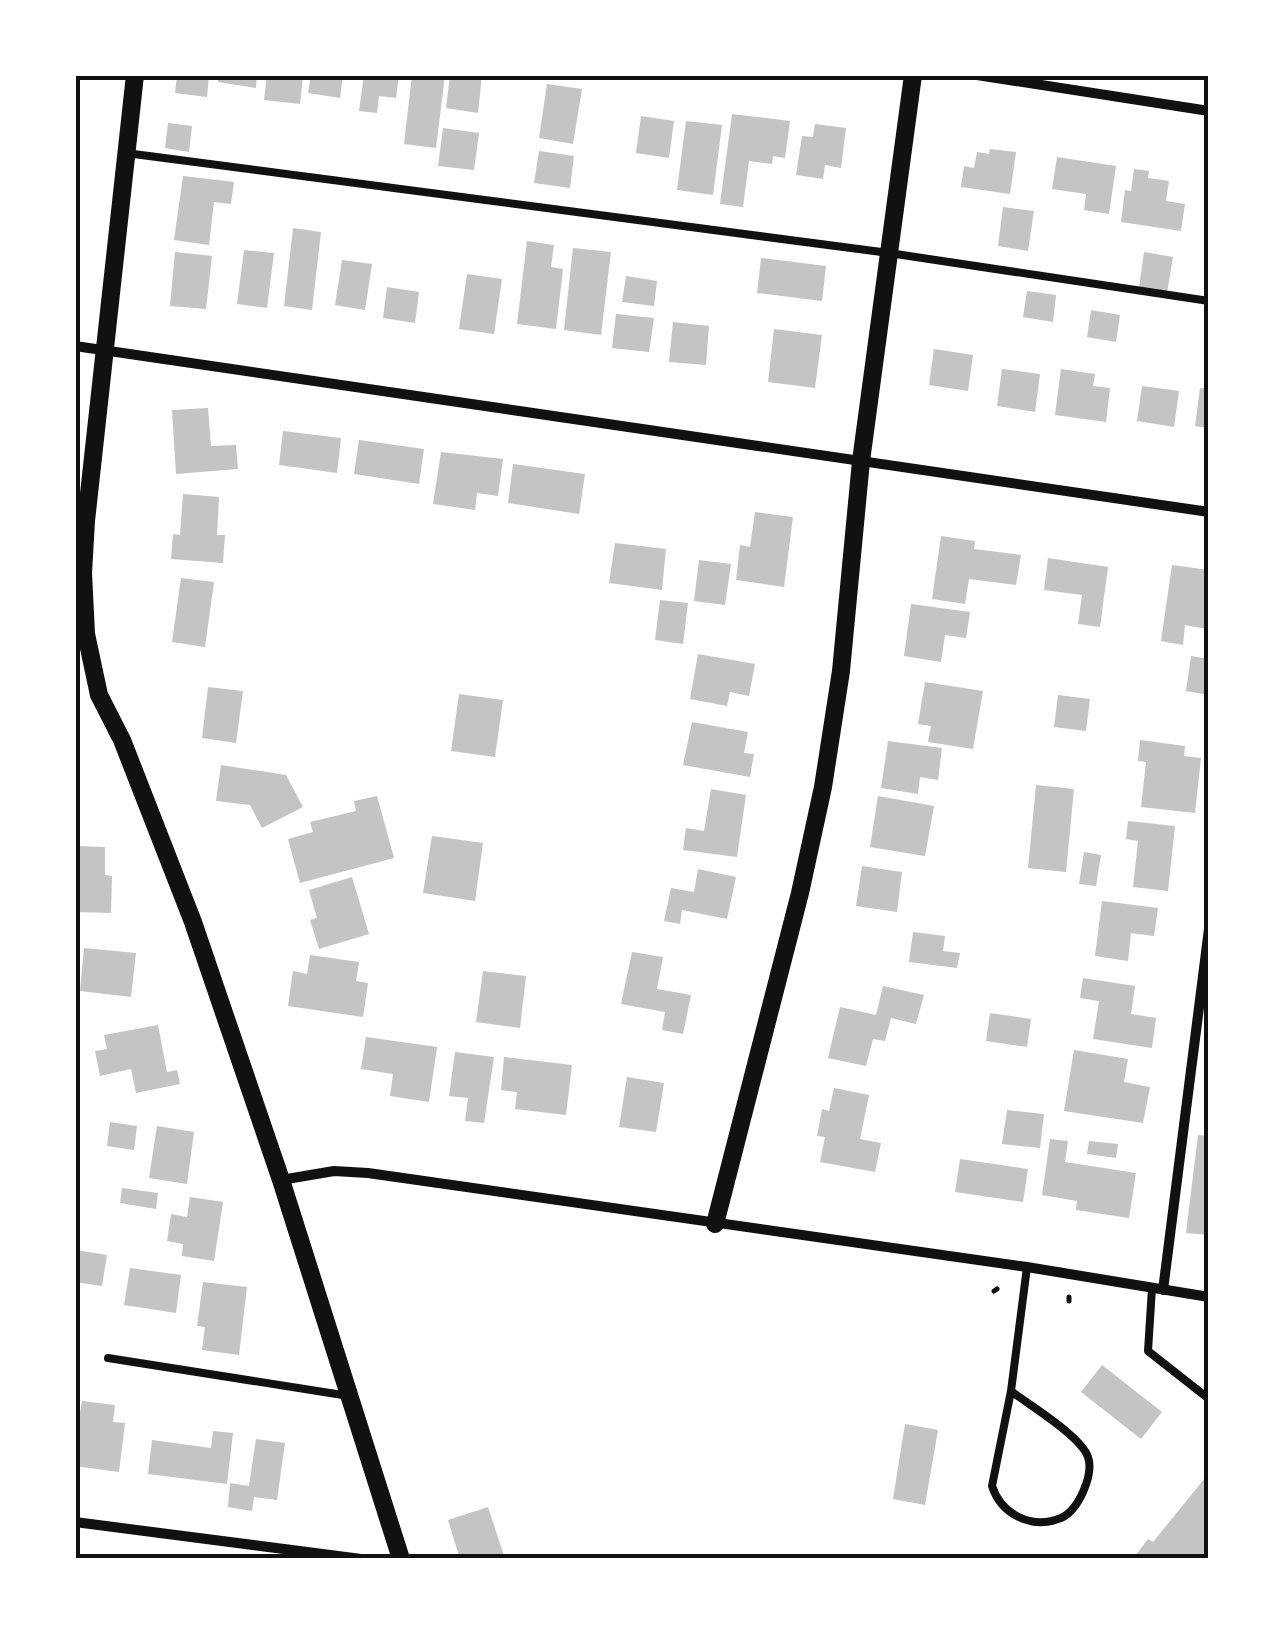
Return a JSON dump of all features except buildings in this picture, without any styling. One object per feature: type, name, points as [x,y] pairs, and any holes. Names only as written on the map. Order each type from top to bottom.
[{"type":"street","points":[[134,75],[79,573],[86,634],[99,695],[122,740],[193,922],[281,1180],[401,1559]]},
{"type":"street","points":[[715,1224],[800,893],[823,787],[913,75]]},
{"type":"street","points":[[977,75],[1209,112]]},
{"type":"street","points":[[75,346],[1209,512]]},
{"type":"street","points":[[1158,1289],[1209,928]]},
{"type":"street","points":[[281,1180],[334,1171],[368,1173],[1027,1267],[1209,1297]]},
{"type":"street","points":[[75,1522],[361,1559]]},
{"type":"lane","points":[[126,154],[890,252],[1209,302]]},
{"type":"lane","points":[[1011,1390],[1080,1444],[1088,1457],[1090,1476],[1062,1518],[1031,1521],[1009,1514],[997,1501],[992,1486],[1011,1390],[1027,1267]]},
{"type":"lane","points":[[1158,1289],[1148,1351],[1209,1399]]},
{"type":"lane","points":[[108,1358],[349,1396]]}]
